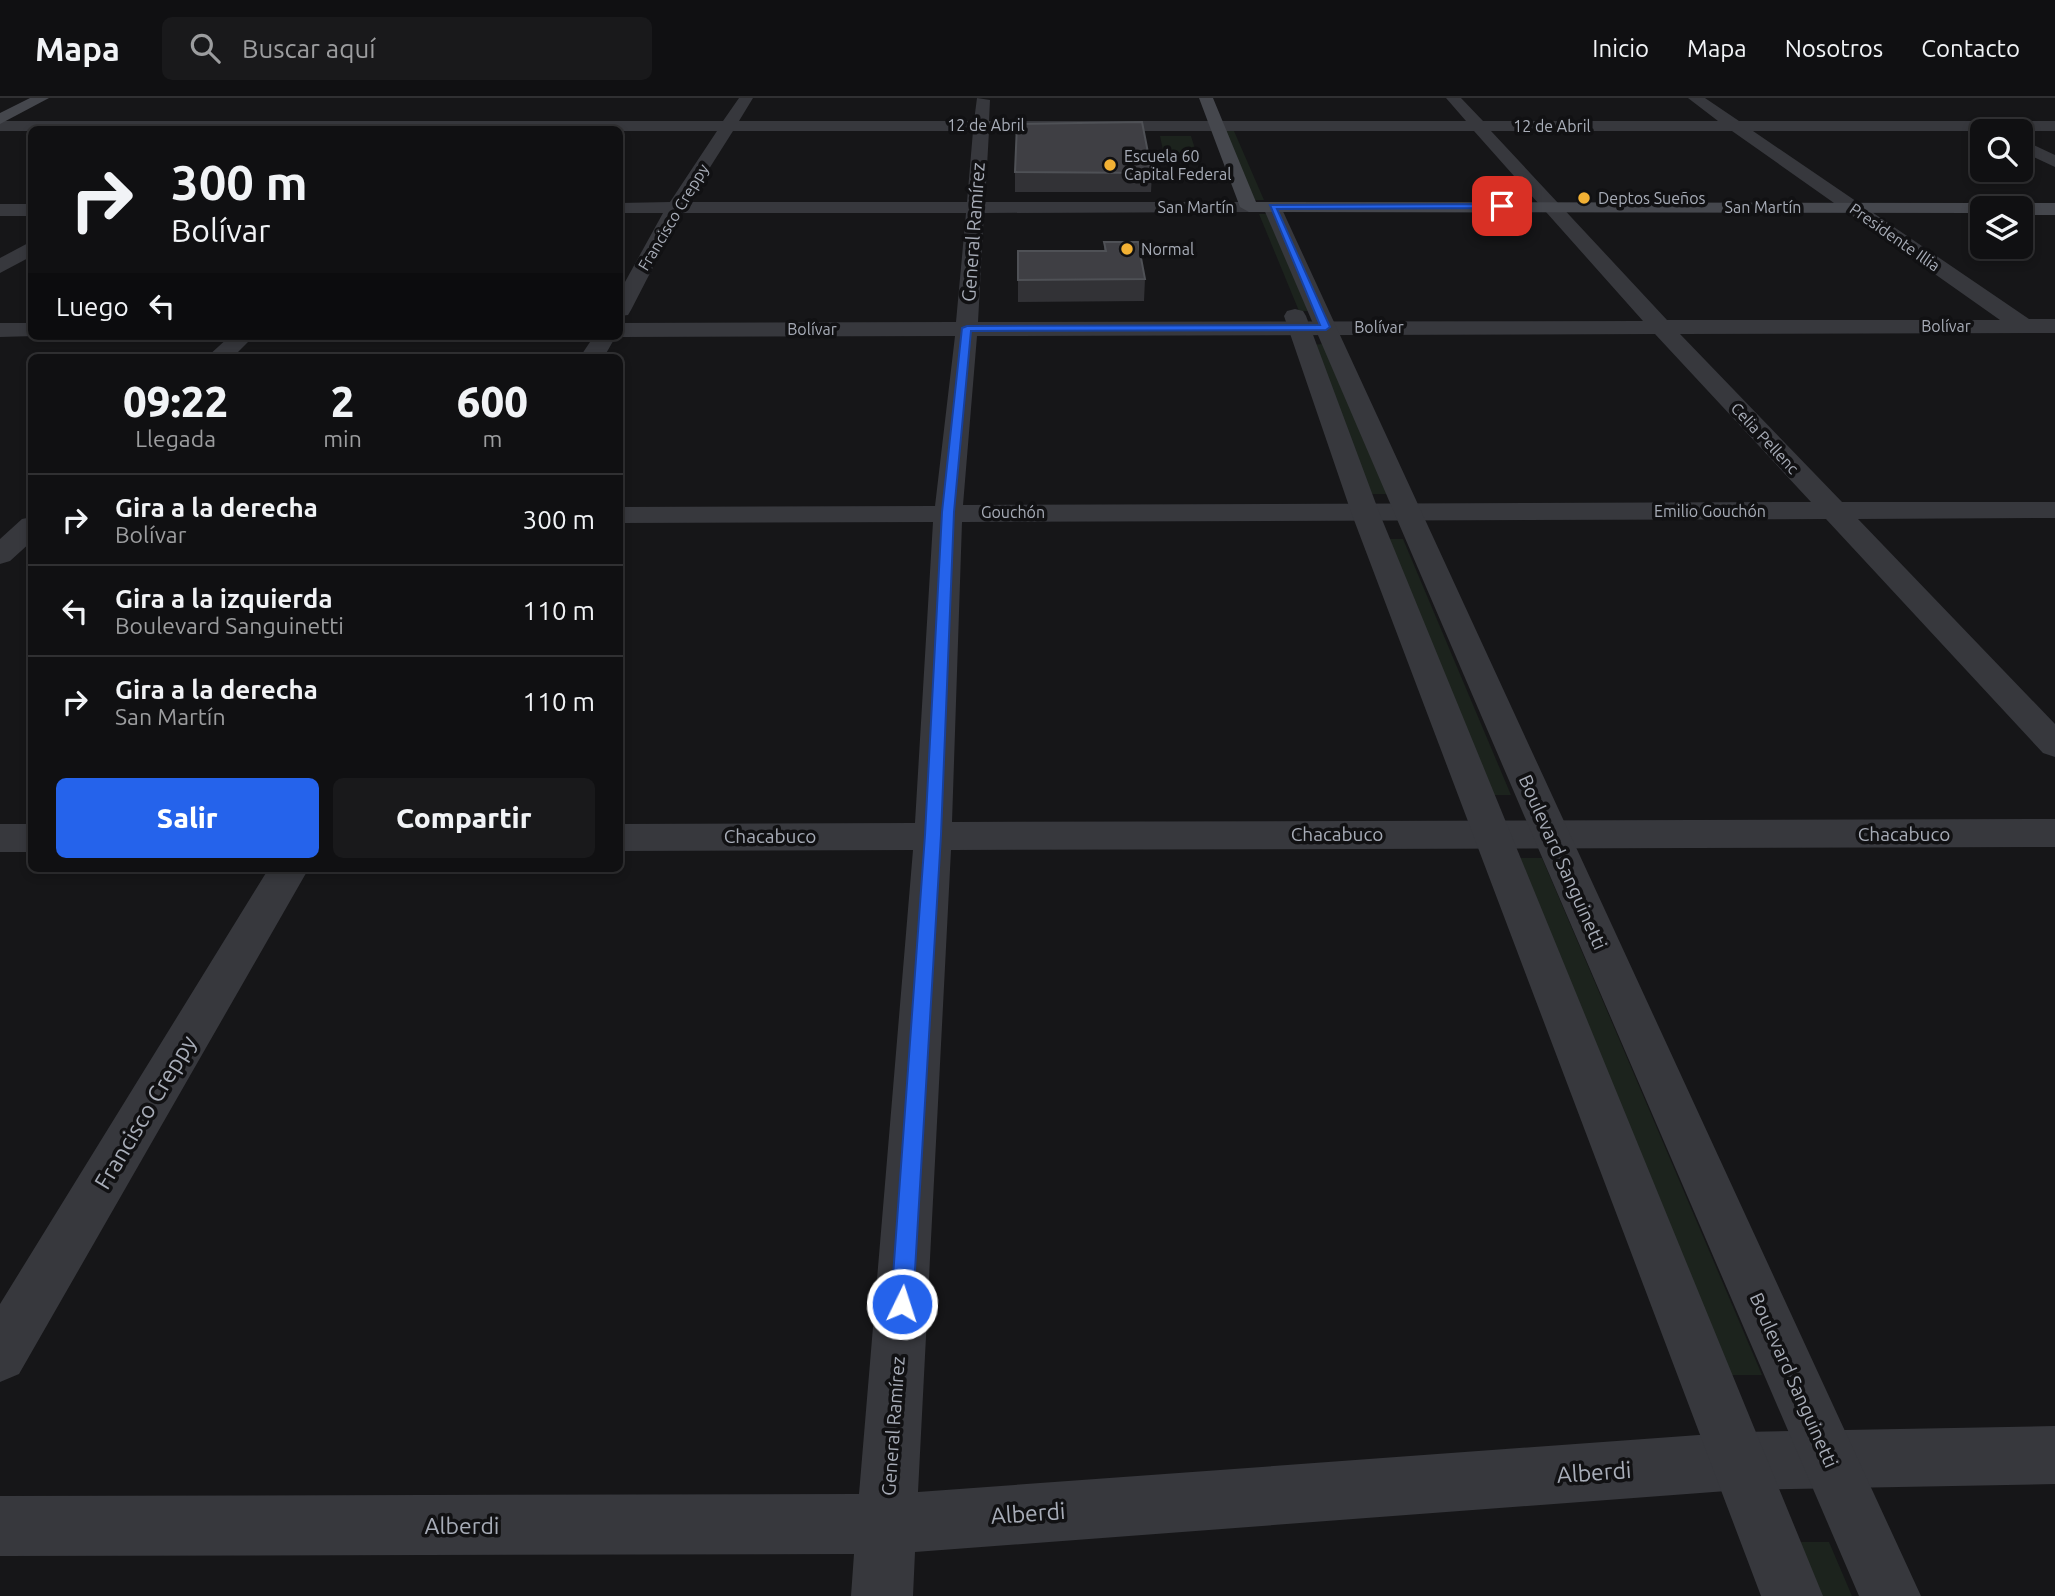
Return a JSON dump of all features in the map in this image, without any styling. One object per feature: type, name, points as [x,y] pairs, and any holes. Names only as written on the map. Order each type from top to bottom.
[{"type":"main road","points":[[0,119],[42,98]]},
{"type":"main road","points":[[1206,98],[1249,207]]},
{"type":"main road","points":[[1231,107],[1241,132]]},
{"type":"main road","name":"Boulevard Sanguinetti","points":[[1263,184],[1272,207]]},
{"type":"main road","name":"San Martín","points":[[1249,207],[1970,208]]},
{"type":"main road","points":[[2033,209],[2055,209]]},
{"type":"street","name":"Francisco Creppy","points":[[623,305],[676,208],[746,98]]},
{"type":"street","name":"General Ramírez","points":[[882,1596],[933,835],[948,512],[967,328],[983,98]]},
{"type":"street","name":"Celia Pellenc","points":[[1453,98],[1662,328],[2055,745]]},
{"type":"street","name":"Presidente Illia","points":[[1695,98],[2055,348]]},
{"type":"street","points":[[473,126],[492,107]]},
{"type":"street","points":[[1956,109],[1974,119]]},
{"type":"street","points":[[219,126],[243,112]]},
{"type":"street","name":"12 de Abril","points":[[623,127],[981,124],[1218,126],[1241,132],[1480,126],[1735,125],[1970,129]]},
{"type":"street","name":"12 de Abril","points":[[0,126],[28,126]]},
{"type":"street","name":"12 de Abril","points":[[2033,127],[2055,126]]},
{"type":"street","points":[[2033,150],[2055,162]]},
{"type":"street","points":[[1249,207],[1259,231]]},
{"type":"street","name":"San Martín","points":[[623,208],[1249,207]]},
{"type":"street","name":"Boulevard Sanguinetti","points":[[1272,207],[1365,512],[1793,1596]]},
{"type":"street","points":[[0,210],[28,210]]},
{"type":"street","points":[[0,267],[28,250]]},
{"type":"street","name":"Boulevard Sanguinetti","points":[[1305,319],[1408,511],[1890,1596]]},
{"type":"street","name":"Bolívar","points":[[623,330],[967,328],[1305,319],[1662,328],[2055,326]]},
{"type":"street","points":[[0,330],[28,330]]},
{"type":"street","points":[[222,354],[238,340]]},
{"type":"street","name":"Emilio Gouchón","points":[[1365,512],[2055,510]]},
{"type":"street","name":"Gouchón","points":[[623,515],[1365,512]]},
{"type":"street","points":[[0,517],[28,518]]},
{"type":"street","points":[[0,555],[28,529]]},
{"type":"street","name":"Chacabuco","points":[[623,837],[2055,833]]},
{"type":"street","points":[[0,838],[28,838]]},
{"type":"street","name":"Francisco Creppy","points":[[0,1355],[287,872]]},
{"type":"street","name":"Alberdi","points":[[0,1526],[887,1524],[1740,1461],[2055,1455]]},
{"type":"shaded area","points":[[1225,131],[1234,131],[1264,200],[1253,200]]},
{"type":"shaded area","points":[[1160,136],[1191,136],[1197,155],[1164,155]]},
{"type":"shaded area","points":[[1259,214],[1270,214],[1312,311],[1299,311]]},
{"type":"shaded area","points":[[1323,344],[1387,494],[1371,494],[1310,345]]},
{"type":"shaded area","points":[[1386,539],[1403,539],[1511,795],[1490,795]]},
{"type":"shaded area","points":[[1519,858],[1542,858],[1762,1375],[1730,1375]]},
{"type":"shaded area","points":[[1793,1542],[1829,1542],[1852,1596],[1815,1596]]},
{"type":"building","points":[[1142,122],[1152,173],[1015,172],[1017,124]]},
{"type":"building","points":[[1104,242],[1138,242],[1145,279],[1018,280],[1018,251],[1106,251]]},
{"type":"place","name":"Escuela 60 Capital Federal","points":[[1110,165]]},
{"type":"place","name":"Deptos Sueños","points":[[1584,198]]},
{"type":"place","name":"Normal","points":[[1127,249]]},
{"type":"route","points":[[902,1304],[933,835],[948,512],[967,328],[1326,327],[1272,207],[1502,206]]}]
